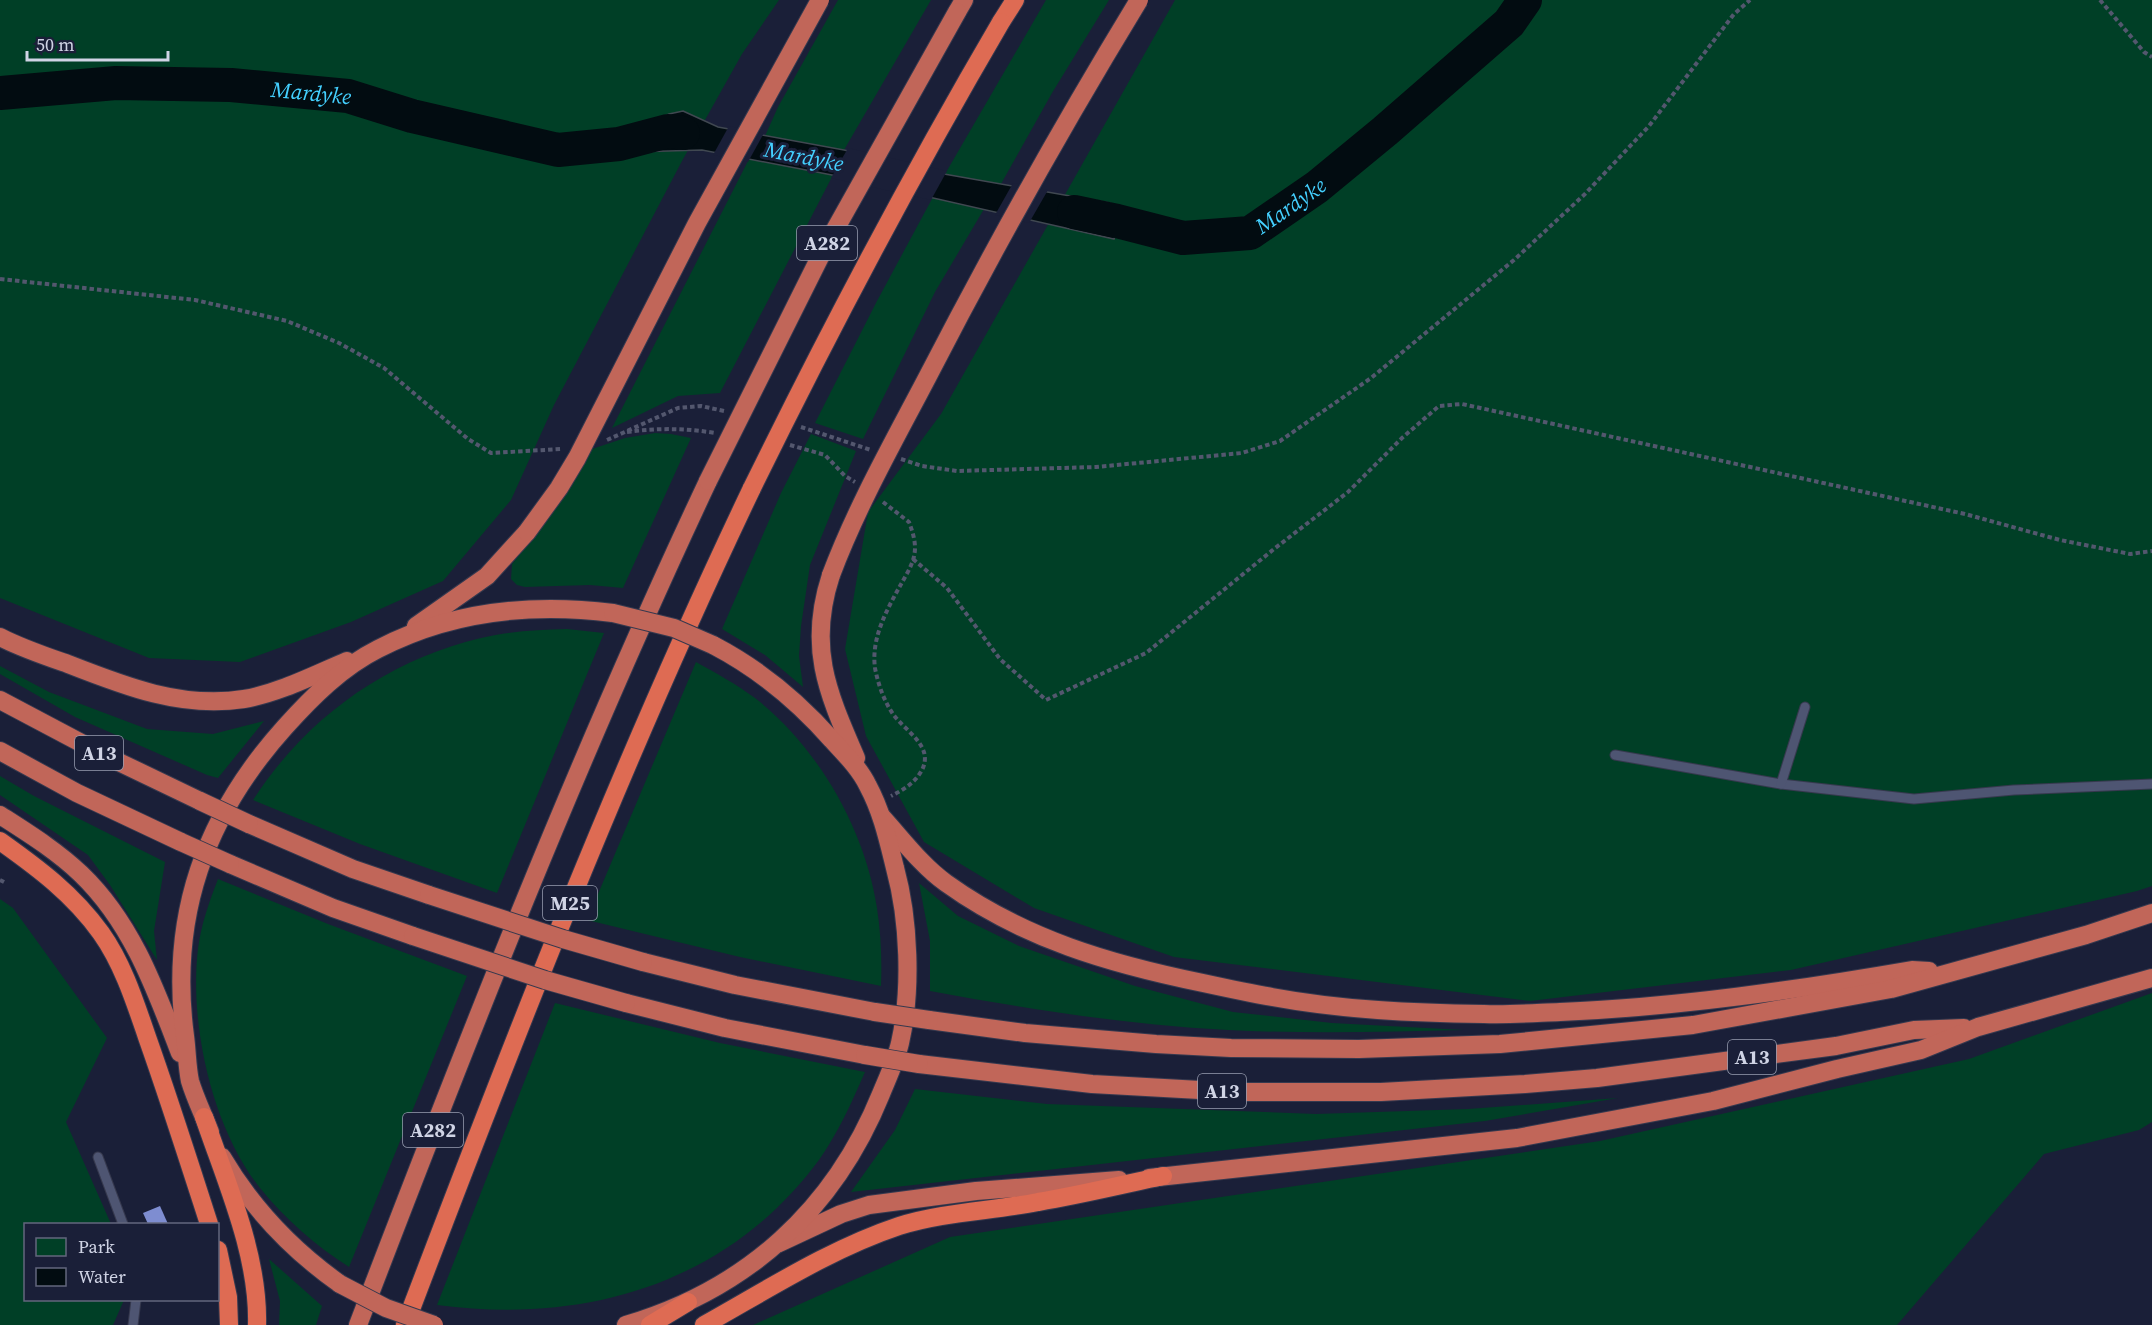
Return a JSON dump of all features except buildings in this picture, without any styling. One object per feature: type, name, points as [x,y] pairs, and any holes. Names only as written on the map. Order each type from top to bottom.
[{"type":"highway","points":[[190,1081],[180,1000],[185,926],[202,859],[219,818],[254,765],[303,707],[332,680],[465,593],[487,576],[527,532],[559,488],[577,458],[702,213],[820,0]]},
{"type":"highway","name":"M25","points":[[405,1325],[589,857],[668,671],[752,488],[890,218],[1015,0]]},
{"type":"highway","points":[[650,1325],[751,1264],[779,1243],[822,1198],[851,1156],[874,1111],[900,1043],[905,1005],[907,941],[899,881],[879,810],[838,717],[822,669],[820,651],[822,617],[831,575],[850,531],[962,309],[1139,0]]},
{"type":"highway","name":"A282","points":[[358,1325],[476,1019],[547,843],[640,627],[708,481],[828,243],[961,6]]},
{"type":"highway","points":[[0,637],[88,672],[147,692],[169,698],[207,702],[246,699],[268,693],[437,625],[486,613],[537,608],[613,613],[674,628],[713,645],[755,669],[809,714],[843,751],[867,784]]},
{"type":"highway","name":"A13","points":[[0,700],[102,754],[249,824],[353,869],[522,927],[643,962],[735,985],[874,1012],[1025,1033],[1231,1048],[1359,1049],[1500,1044],[1693,1025],[1891,989],[1949,971],[2086,935],[2152,914]]},
{"type":"highway","name":"A13","points":[[0,751],[181,842],[333,908],[523,973],[626,1003],[725,1028],[919,1064],[1092,1084],[1236,1092],[1381,1092],[1597,1078],[1836,1046],[1914,1030],[1978,1028],[2152,978]]},
{"type":"highway","points":[[879,810],[943,881],[1001,919],[1026,931],[1062,946],[1149,972],[1275,998],[1378,1010],[1487,1014],[1570,1011],[1685,1003],[1912,970],[1949,971]]},
{"type":"highway","points":[[0,814],[61,856],[81,874],[102,896],[124,926],[143,960],[217,1148],[266,1219],[306,1257],[340,1284],[386,1308],[434,1325]]},
{"type":"highway","points":[[0,840],[47,874],[70,895],[102,935],[116,957],[157,1064],[209,1223]]},
{"type":"highway","points":[[779,1243],[841,1214],[869,1205],[976,1191],[1163,1176],[1528,1136],[1713,1101],[1921,1050],[1978,1028]]},
{"type":"highway","points":[[204,1117],[245,1239],[256,1291],[257,1325]]},
{"type":"highway","points":[[704,1325],[830,1256],[867,1238],[902,1226],[939,1217],[1038,1203],[1163,1176]]},
{"type":"highway","points":[[219,1255],[228,1297],[229,1325]]},
{"type":"highway","points":[[626,1325],[653,1317],[688,1302]]},
{"type":"lane","points":[[1781,784],[1805,707]]},
{"type":"lane","points":[[1615,755],[1781,784],[1914,799],[2014,790],[2152,784]]},
{"type":"lane","points":[[98,1157],[123,1223]]},
{"type":"lane","points":[[133,1325],[136,1301]]},
{"type":"path","points":[[2100,0],[2144,52],[2152,57]]},
{"type":"path","points":[[913,559],[947,588],[1000,659],[1046,700],[1146,653],[1348,492],[1402,438],[1439,406],[1462,404],[1965,514],[2060,540],[2130,554],[2152,551]]},
{"type":"path","points":[[623,433],[656,428],[692,429],[726,435]]},
{"type":"path","points":[[784,444],[825,455],[845,476],[861,487]]},
{"type":"path","points":[[877,498],[909,522],[915,550],[910,569],[884,617],[876,638],[874,655],[880,689],[893,714],[926,754],[925,764],[918,777],[879,810]]},
{"type":"path","points":[[0,880],[6,883]]},
{"type":"green space","points":[[0,0],[779,0],[742,54],[682,161],[554,405],[511,500],[443,581],[351,622],[240,662],[149,658],[0,598]]},
{"type":"green space","points":[[838,0],[931,0],[844,150],[765,136],[778,107]]},
{"type":"green space","points":[[1046,0],[1109,0],[1052,93],[1001,184],[945,174]]},
{"type":"green space","points":[[1175,0],[2152,0],[2152,886],[1791,970],[1530,1001],[1174,957],[1034,908],[924,842],[866,736],[845,649],[868,512],[941,414]]},
{"type":"green space","points":[[749,159],[833,175],[720,393],[678,396],[612,428]]},
{"type":"green space","points":[[933,197],[984,209],[935,292],[863,439],[815,423],[877,301]]},
{"type":"green space","points":[[655,433],[691,438],[623,588],[590,585],[525,587],[517,585],[511,579],[512,564],[533,538],[586,451],[625,438]]},
{"type":"green space","points":[[811,434],[856,451],[810,565],[799,656],[803,687],[765,655],[722,629],[781,493]]},
{"type":"green space","points":[[567,629],[604,633],[497,893],[360,844],[253,800],[274,770],[298,743],[352,696],[382,677],[446,648],[481,638],[513,632]]},
{"type":"green space","points":[[696,662],[748,693],[778,718],[799,740],[835,792],[850,820],[871,878],[879,928],[881,986],[740,957],[587,920]]},
{"type":"green space","points":[[0,666],[49,692],[147,729],[213,734],[264,721],[218,778],[75,717],[0,674]]},
{"type":"green space","points":[[0,776],[34,796],[165,862],[154,931],[157,960],[110,885],[88,855],[0,795]]},
{"type":"green space","points":[[218,879],[328,924],[467,976],[349,1267],[301,1231],[260,1188],[243,1164],[217,1106],[201,1042],[196,978],[201,931]]},
{"type":"green space","points":[[919,883],[958,916],[1019,946],[1135,986],[1233,1012],[1332,1023],[1464,1030],[1316,1032],[1190,1028],[1078,1015],[930,991],[930,941]]},
{"type":"green space","points":[[0,899],[13,908],[107,1038],[66,1122],[111,1223],[24,1223],[24,1301],[124,1301],[113,1325],[0,1325]]},
{"type":"green space","points":[[2152,993],[2152,1122],[2139,1130],[2044,1154],[1897,1325],[753,1325],[950,1237],[1600,1141],[1969,1059]]},
{"type":"green space","points":[[555,1003],[720,1043],[865,1072],[826,1150],[783,1202],[742,1237],[697,1265],[650,1286],[599,1300],[547,1308],[492,1310],[437,1305]]},
{"type":"green space","points":[[915,1089],[1047,1104],[1316,1114],[1468,1109],[1618,1098],[1485,1121],[851,1192],[895,1130]]},
{"type":"green space","points":[[269,1259],[322,1306],[316,1325],[279,1325],[280,1301]]},
{"type":"water","points":[[683,111],[718,127],[844,150],[944,174],[1110,203],[1123,211],[1114,239],[832,175],[702,150],[634,152],[641,127],[669,114]]},
{"type":"pier","points":[[729,126],[764,133],[748,162],[713,155]]},
{"type":"pier","points":[[848,148],[947,171],[931,200],[831,178]]},
{"type":"pier","points":[[1013,183],[1048,190],[1029,223],[995,215]]},
{"type":"waterway","name":"Mardyke","points":[[1074,212],[1183,238],[1250,233],[1317,187],[1385,131],[1509,23],[1525,0]]},
{"type":"waterway","name":"Mardyke","points":[[0,93],[116,83],[231,85],[348,96],[412,116],[558,150],[619,144],[668,131],[683,133]]}]
